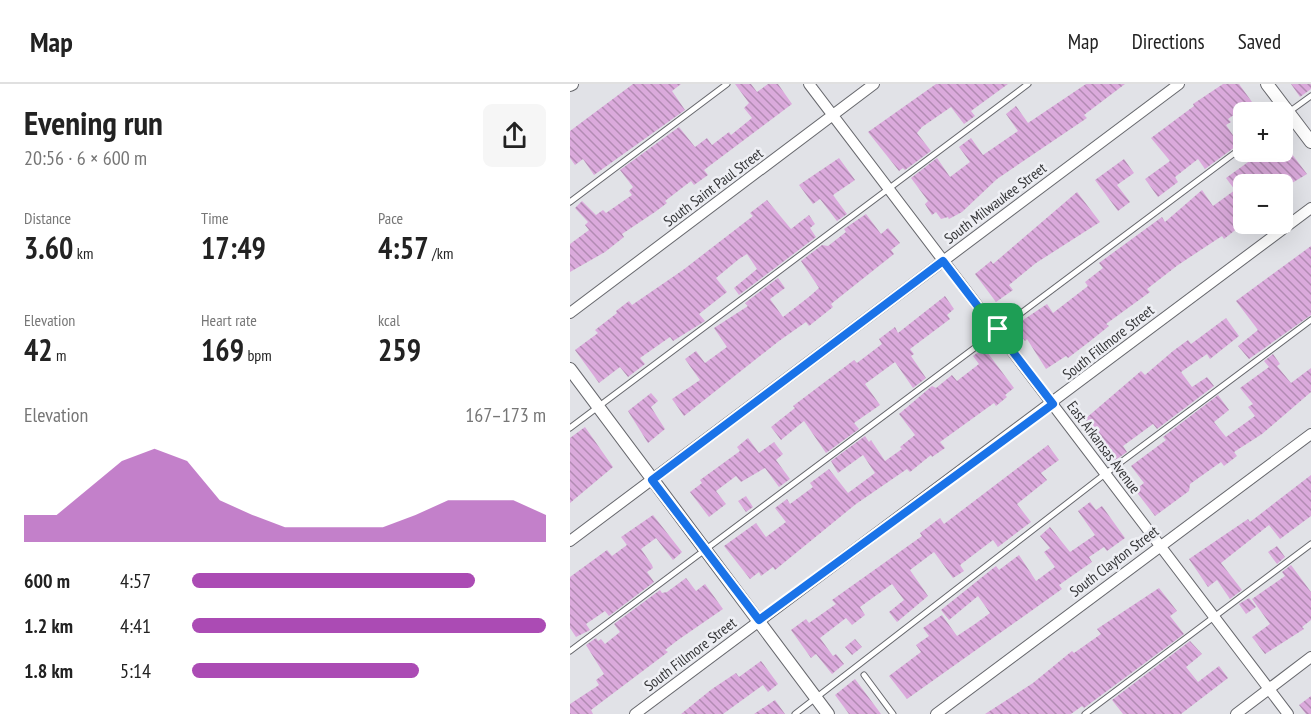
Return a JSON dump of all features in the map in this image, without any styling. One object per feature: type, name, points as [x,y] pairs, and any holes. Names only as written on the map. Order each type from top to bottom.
[{"type":"street","name":"East Arkansas Avenue","points":[[809,84],[943,261],[998,329],[1159,546],[1288,714]]},
{"type":"street","name":"South Saint Paul Street","points":[[570,313],[874,84]]},
{"type":"street","name":"South Milwaukee Street","points":[[570,541],[1179,84]]},
{"type":"street","points":[[1268,84],[1278,102]]},
{"type":"street","points":[[1293,123],[1311,142]]},
{"type":"street","name":"South Fillmore Street","points":[[635,714],[1053,404],[1198,291],[1311,208]]},
{"type":"street","points":[[570,369],[828,714]]},
{"type":"street","name":"South Clayton Street","points":[[936,714],[1311,434]]},
{"type":"street","points":[[1236,714],[1311,657]]},
{"type":"lane","points":[[570,202],[727,84]]},
{"type":"lane","points":[[570,428],[1028,84]]},
{"type":"lane","points":[[1293,110],[1311,96]]},
{"type":"lane","points":[[570,651],[1233,154]]},
{"type":"lane","points":[[795,714],[1105,474],[1311,320]]},
{"type":"lane","points":[[1085,714],[1311,544]]},
{"type":"lane","points":[[864,675],[893,714]]},
{"type":"building","points":[[633,84],[681,84],[672,91],[685,110],[594,175],[583,159],[575,165],[570,158],[570,131]]},
{"type":"building","points":[[735,84],[751,84],[757,92],[768,84],[778,84],[792,104],[704,170],[708,175],[694,185],[691,181],[665,201],[667,203],[622,234],[624,237],[605,252],[570,272],[570,244],[589,230],[585,225],[588,222],[575,208],[582,201],[596,215],[603,210],[606,213],[632,195],[629,191],[633,187],[620,170],[679,127],[695,147],[707,138],[712,145],[729,132],[731,135],[752,118],[744,108],[749,103]]},
{"type":"building","points":[[936,84],[1008,84],[971,111],[975,116],[964,124],[951,107],[922,127],[917,133],[931,151],[905,170],[903,168],[899,171],[868,132]]},
{"type":"building","points":[[1086,84],[1125,84],[1084,115],[1087,118],[997,179],[962,212],[949,219],[948,217],[941,219],[936,212],[932,215],[925,204],[928,201],[911,178],[937,158],[950,177],[970,162],[959,147],[971,138],[983,155],[1018,131],[1006,114],[1016,106],[1028,123]]},
{"type":"building","points":[[1223,84],[1239,84],[1252,102],[1233,102],[1233,115],[1228,119],[1231,122],[1226,125],[1233,135],[1233,148],[1205,169],[1198,159],[1175,177],[1178,182],[1158,197],[1145,179],[1170,161],[1151,138],[1194,106],[1193,104]]},
{"type":"building","points":[[1291,84],[1311,84],[1311,89],[1300,97]]},
{"type":"building","points":[[1293,156],[1307,174],[1293,182],[1293,174],[1233,174],[1233,187],[1226,178],[1248,162],[1293,162]]},
{"type":"building","points":[[839,158],[855,180],[833,195],[847,214],[837,221],[820,199],[813,204],[799,185]]},
{"type":"building","points":[[1124,159],[1134,173],[1117,185],[1130,202],[1118,211],[1095,180]]},
{"type":"building","points":[[1202,190],[1213,206],[1233,191],[1233,232],[1224,239],[1222,236],[1178,265],[1147,289],[1150,292],[1106,324],[1109,326],[1089,342],[1068,358],[1066,356],[1046,369],[1027,339],[1025,341],[1014,326],[1047,304],[1053,313],[1088,286],[1085,282],[1103,268],[1099,263],[1162,217],[1165,222]]},
{"type":"building","points":[[1077,192],[1100,222],[1036,263],[1009,285],[1013,290],[996,302],[975,274],[991,261],[993,264]]},
{"type":"building","points":[[767,200],[791,229],[809,215],[815,224],[810,228],[816,237],[739,295],[734,288],[757,269],[747,254],[739,259],[716,278],[727,292],[699,314],[705,321],[673,341],[670,337],[640,358],[645,364],[628,377],[620,367],[599,383],[575,350],[598,333],[595,330],[617,313],[616,311],[629,301],[632,305],[683,270],[753,216],[750,213]]},
{"type":"building","points":[[866,214],[881,234],[888,228],[900,243],[891,250],[894,254],[831,304],[833,307],[809,326],[806,322],[779,341],[684,416],[672,399],[700,380],[685,359],[696,351],[705,363],[727,347],[714,328],[748,306],[745,303],[778,278],[785,288],[770,299],[783,317],[810,296],[819,288],[801,261],[822,245],[828,246],[846,232],[844,229]]},
{"type":"building","points":[[1311,246],[1311,315],[1249,359],[1238,346],[1258,330],[1236,301]]},
{"type":"building","points":[[945,296],[954,309],[947,315],[950,319],[910,349],[914,354],[911,356],[926,378],[913,388],[895,362],[865,384],[880,405],[854,423],[859,429],[826,453],[804,421],[781,440],[771,427],[795,408],[793,406],[854,360],[857,363],[882,344],[879,339],[895,327],[898,333]]},
{"type":"building","points":[[1226,318],[1239,336],[1210,359],[1207,354],[1181,372],[1192,387],[1207,377],[1214,386],[1157,429],[1153,424],[1123,446],[1127,452],[1114,461],[1085,419],[1141,371],[1145,375],[1188,340],[1191,344]]},
{"type":"building","points":[[984,348],[1014,388],[1005,395],[1007,397],[996,406],[994,403],[940,442],[945,448],[932,457],[931,455],[910,472],[907,469],[856,504],[775,570],[773,567],[761,576],[759,572],[750,579],[724,546],[756,523],[766,537],[786,522],[775,508],[787,499],[790,504],[813,487],[810,483],[829,469],[848,493],[875,473],[863,455],[838,473],[831,461],[865,436],[869,442],[871,440],[885,461],[902,449],[900,447],[915,435],[899,414],[932,386],[936,388],[952,375],[957,381],[979,364],[973,356]]},
{"type":"building","points":[[1273,354],[1280,364],[1277,366],[1291,383],[1311,368],[1311,392],[1262,434],[1234,452],[1237,456],[1224,466],[1221,462],[1190,484],[1189,491],[1155,516],[1135,490],[1144,483],[1131,466],[1166,440],[1163,437],[1218,395],[1229,410],[1214,422],[1226,437],[1255,416],[1248,407],[1253,404],[1240,388],[1269,367],[1264,361]]},
{"type":"building","points":[[651,393],[658,401],[651,407],[665,429],[648,443],[628,411]]},
{"type":"building","points":[[585,427],[613,467],[570,503],[570,438]]},
{"type":"building","points":[[748,438],[759,453],[774,442],[783,454],[776,460],[790,479],[779,487],[765,468],[741,482],[736,476],[716,491],[726,504],[709,517],[690,492],[702,483],[700,480],[740,451],[737,447]]},
{"type":"building","points":[[1048,445],[1059,460],[1041,473],[1047,480],[1017,504],[1031,522],[998,547],[993,540],[960,565],[964,571],[953,578],[934,552],[910,570],[928,596],[897,622],[889,612],[904,600],[892,584],[860,607],[865,615],[852,625],[846,618],[820,638],[833,656],[836,654],[844,664],[832,674],[816,654],[811,658],[791,630],[806,619],[809,623],[836,604],[832,600],[922,536],[920,533],[940,518],[944,524]]},
{"type":"building","points":[[1311,475],[1311,516],[1280,539],[1269,525],[1221,563],[1242,590],[1230,599],[1217,580],[1208,587],[1189,559],[1248,519],[1250,522]]},
{"type":"building","points":[[746,496],[753,507],[746,512],[738,501]]},
{"type":"building","points":[[1090,502],[1096,510],[1102,506],[1125,538],[1107,551],[1104,547],[1089,557],[1092,562],[1059,585],[1062,589],[907,699],[889,676],[921,652],[916,645],[929,636],[923,628],[942,615],[957,636],[990,613],[978,596],[949,620],[941,610],[996,566],[999,570],[1019,555],[1036,581],[1055,567],[1044,552],[1050,548],[1040,536],[1050,527],[1070,552],[1095,535],[1078,511]]},
{"type":"building","points":[[653,515],[682,552],[673,560],[656,538],[641,549],[652,565],[653,568],[647,572],[654,582],[609,616],[605,611],[586,624],[590,630],[576,637],[570,628],[570,577],[607,550],[612,556],[627,545],[621,537]]},
{"type":"building","points":[[1277,546],[1285,557],[1277,564],[1268,552]]},
{"type":"building","points":[[1291,565],[1311,592],[1311,620],[1302,627],[1304,629],[1265,654],[1252,637],[1270,624],[1252,599],[1285,576],[1282,572]]},
{"type":"building","points":[[686,578],[696,591],[705,584],[723,609],[665,650],[668,652],[591,710],[593,714],[570,714],[570,704],[599,685],[596,680],[604,674],[586,645],[596,638],[598,641],[601,639],[605,644],[620,632],[614,624],[660,590],[662,593],[667,592]]},
{"type":"building","points":[[1159,588],[1177,611],[1170,616],[1184,634],[1084,708],[1082,706],[1071,714],[985,714],[1033,683],[1072,651],[1074,653],[1101,634],[1097,629]]},
{"type":"building","points":[[1249,598],[1256,607],[1246,614],[1239,604]]},
{"type":"building","points":[[855,639],[862,647],[852,655],[845,647]]},
{"type":"building","points":[[1190,641],[1202,654],[1186,667],[1198,682],[1219,666],[1228,678],[1181,714],[1123,714],[1112,700]]},
{"type":"building","points":[[761,661],[778,684],[768,692],[763,685],[723,714],[681,714],[736,673],[739,677]]},
{"type":"building","points":[[855,679],[881,714],[849,714],[835,695]]},
{"type":"building","points":[[1311,696],[1311,714],[1306,714],[1299,705]]},
{"type":"building","points":[[775,700],[785,714],[754,714]]},
{"type":"route","points":[[943,261],[998,329],[1053,404],[759,620],[652,480],[943,261]]}]
